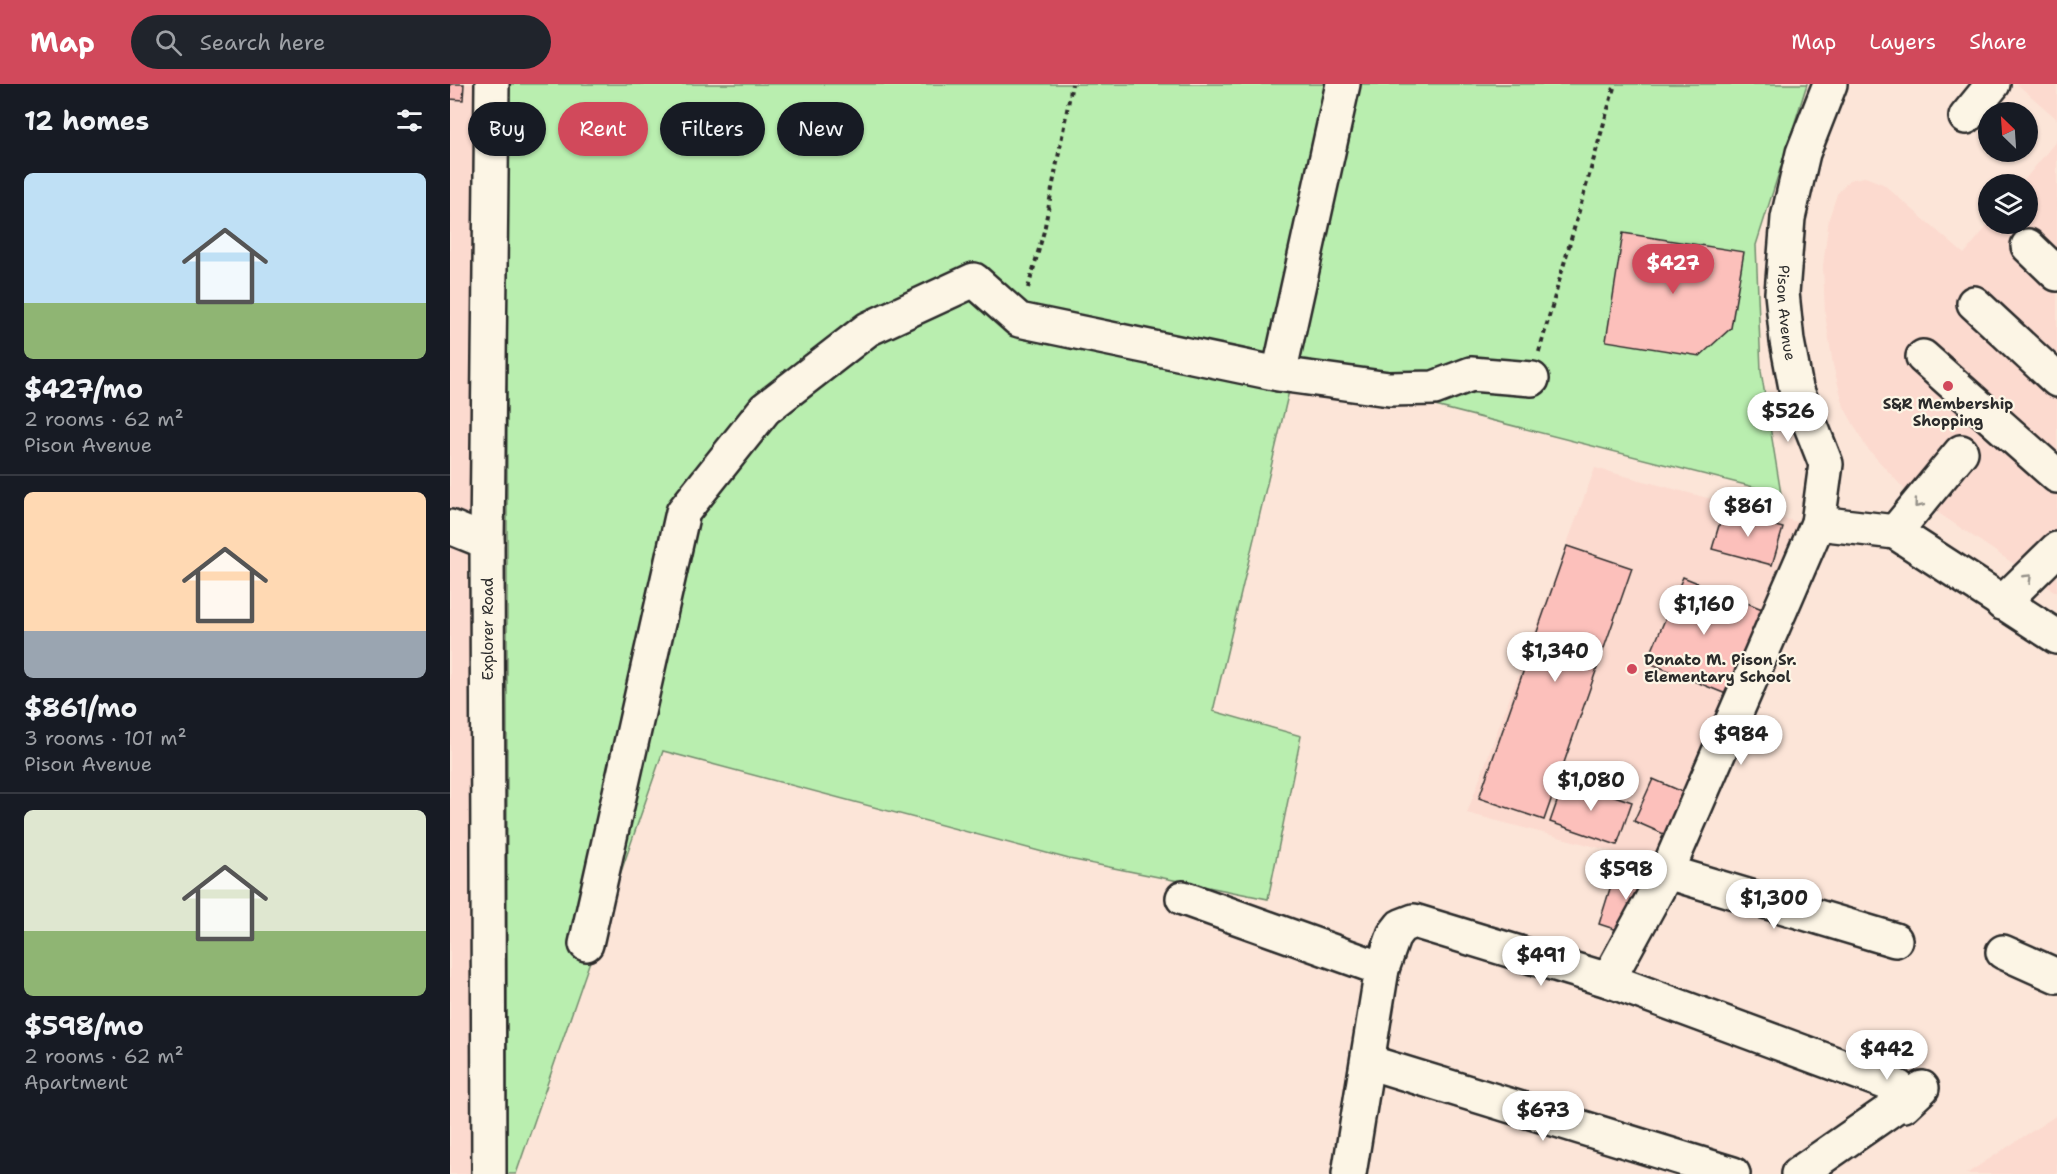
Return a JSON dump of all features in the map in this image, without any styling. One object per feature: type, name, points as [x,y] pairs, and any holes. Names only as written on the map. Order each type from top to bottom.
[{"type":"street","name":"Explorer Road","points":[[489,1174],[487,542],[492,84]]},
{"type":"street","points":[[1279,374],[1343,84]]},
{"type":"street","name":"Pison Avenue","points":[[1608,980],[1667,872],[1818,523],[1826,464],[1796,388],[1787,341],[1782,293],[1788,218],[1803,153],[1830,84]]},
{"type":"street","points":[[1966,117],[1992,84]]},
{"type":"street","points":[[2028,246],[2057,274]]},
{"type":"street","points":[[586,944],[683,512],[765,409],[868,329],[974,280],[1019,320],[1279,374],[1389,389],[1434,388],[1471,374],[1532,379]]},
{"type":"street","points":[[1974,303],[2057,380]]},
{"type":"street","points":[[1923,357],[2057,476]]},
{"type":"street","points":[[1894,532],[1961,452]]},
{"type":"street","points":[[1818,523],[1894,532],[2057,637]]},
{"type":"street","points":[[450,527],[487,542]]},
{"type":"street","points":[[2002,603],[2057,549]]},
{"type":"street","points":[[1667,872],[1895,939]]},
{"type":"street","points":[[1183,898],[1382,969]]},
{"type":"street","points":[[1349,1174],[1382,969],[1394,935],[1401,926],[1414,921],[1608,980],[1898,1087],[1901,1096],[1904,1105],[1922,1088],[1903,1101],[1894,1108],[1798,1174]]},
{"type":"street","points":[[2002,952],[2057,976]]},
{"type":"street","points":[[1368,1062],[1733,1174]]},
{"type":"path","points":[[1019,320],[1044,231],[1072,84]]},
{"type":"path","points":[[1532,379],[1561,268],[1615,84]]},
{"type":"shaded area","points":[[450,84],[507,84],[507,102],[468,102],[468,156],[507,156],[507,1174],[450,1174]]},
{"type":"shaded area","points":[[2017,84],[2057,84],[2057,119]]},
{"type":"shaded area","name":"S&R Membership Shopping","points":[[2057,140],[2057,593],[1906,491],[1866,447],[1844,407],[1833,365],[1825,314],[1823,266],[1829,218],[1837,194],[1849,180],[1865,177],[1883,184],[1964,254],[1981,234],[2038,234],[2038,174],[2029,174]]},
{"type":"shaded area","name":"Donato M. Pison Sr. Elementary School","points":[[1595,468],[1805,524],[1661,864],[1467,813]]},
{"type":"shaded area","points":[[2057,1115],[2057,1174],[1966,1174]]},
{"type":"green space","points":[[507,84],[1807,84],[1756,245],[1761,371],[1781,494],[1294,370],[1213,711],[1301,736],[1268,899],[1069,859],[663,751],[516,1174],[507,1174],[507,156],[546,156],[546,102],[507,102]]},
{"type":"building","points":[[450,84],[464,84],[463,100],[450,99]]},
{"type":"building","points":[[1623,233],[1744,252],[1731,328],[1700,356],[1606,341]]},
{"type":"building","points":[[1723,512],[1783,528],[1772,565],[1712,549]]},
{"type":"building","points":[[1567,546],[1632,568],[1544,820],[1479,798]]},
{"type":"building","points":[[1683,577],[1762,609],[1726,694],[1647,662]]},
{"type":"building","points":[[1565,779],[1632,802],[1617,845],[1550,822]]},
{"type":"building","points":[[1653,779],[1685,793],[1666,835],[1634,821]]},
{"type":"building","points":[[1617,866],[1654,878],[1636,936],[1599,924]]},
{"type":"place","name":"S&R Membership Shopping","points":[[1948,386]]},
{"type":"place","name":"Donato M. Pison Sr. Elementary School","points":[[1632,669]]}]
